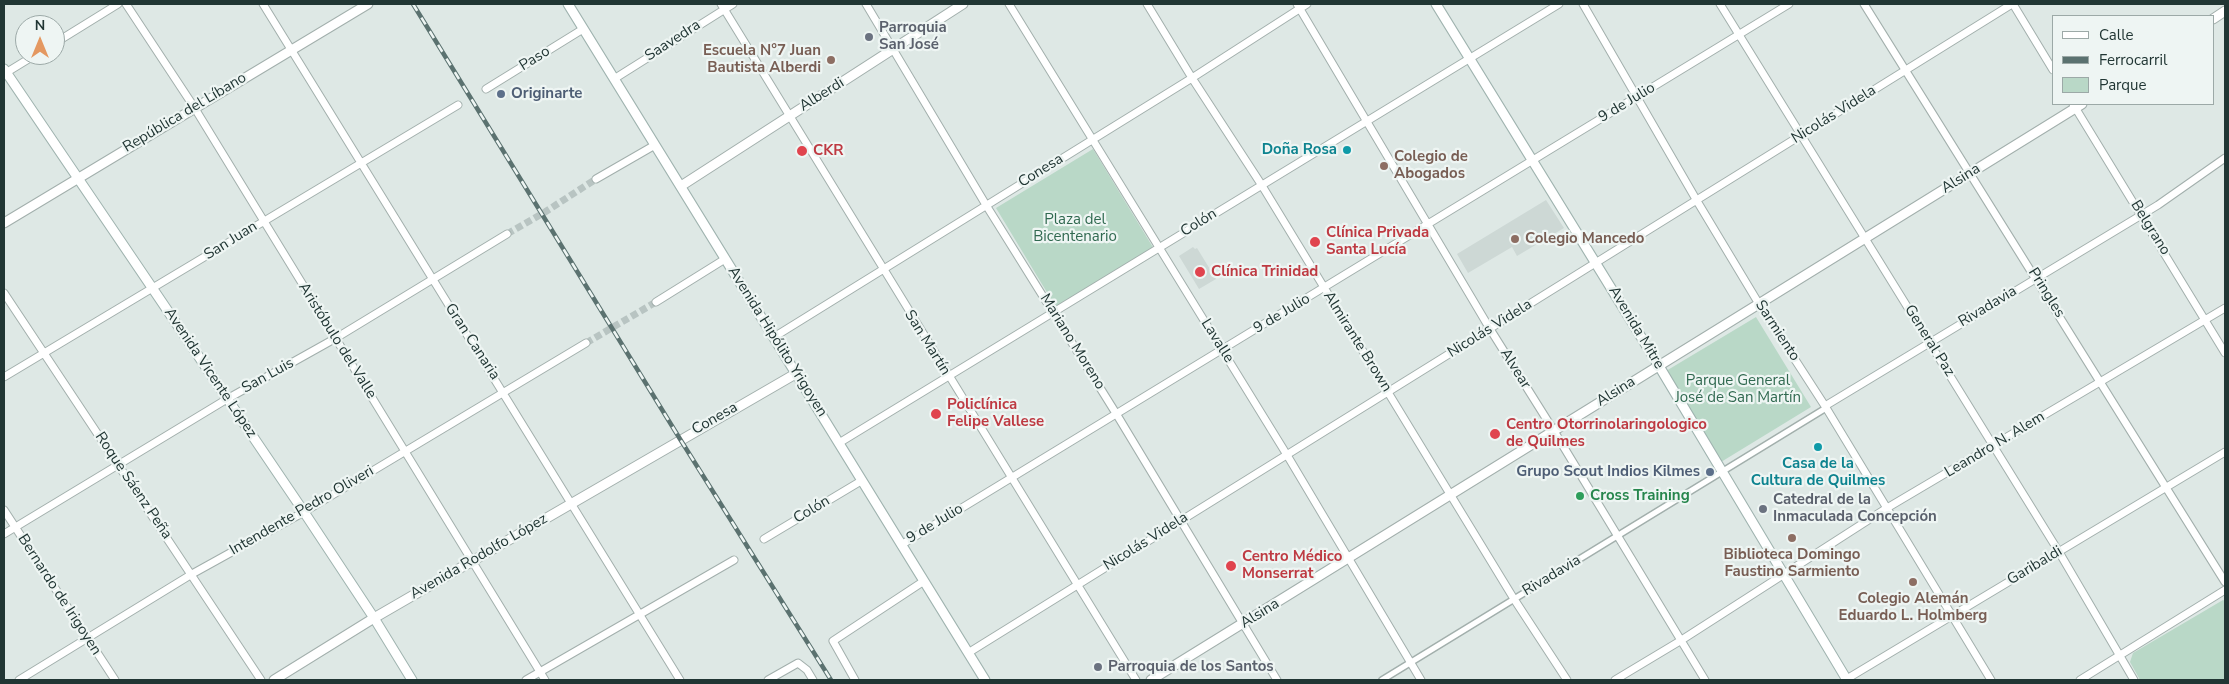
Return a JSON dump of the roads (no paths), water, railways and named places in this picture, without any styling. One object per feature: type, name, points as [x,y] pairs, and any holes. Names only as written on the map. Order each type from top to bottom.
[{"type":"street","points":[[65,36],[118,4]]},
{"type":"street","name":"Aristóbulo del Valle","points":[[126,4],[194,107],[545,680]]},
{"type":"street","name":"Gran Canaria","points":[[263,4],[680,680]]},
{"type":"street","name":"República del Líbano","points":[[4,223],[368,4]]},
{"type":"street","name":"Avenida Hipólito Yrigoyen","points":[[568,4],[985,680]]},
{"type":"street","name":"Saavedra","points":[[614,79],[723,6],[733,4]]},
{"type":"street","name":"Mariano Moreno","points":[[866,4],[986,205],[1117,415],[1277,680]]},
{"type":"street","name":"Alberdi","points":[[680,186],[963,4]]},
{"type":"street","name":"Lavalle","points":[[1009,4],[1287,455],[1421,680]]},
{"type":"street","name":"Almirante Brown","points":[[1147,4],[1192,78],[1261,184],[1323,289],[1514,599],[1567,680]]},
{"type":"street","name":"Conesa","points":[[774,337],[1192,78],[1298,6],[1307,4]]},
{"type":"street","name":"Avenida Mitre","points":[[1436,4],[1659,366],[1846,680]]},
{"type":"street","name":"Colón","points":[[838,443],[1054,313],[1469,57],[1559,4]]},
{"type":"street","name":"Sarmiento","points":[[1583,4],[1759,304],[1826,407],[1992,680]]},
{"type":"street","name":"General Paz","points":[[1720,4],[2059,552],[2134,680]]},
{"type":"street","name":"9 de Julio","points":[[901,545],[1789,4]]},
{"type":"street","name":"Pringles","points":[[1864,4],[2037,278],[2225,582]]},
{"type":"street","points":[[2012,4],[2052,68]]},
{"type":"street","name":"Nicolás Videla","points":[[968,653],[2012,4]]},
{"type":"street","name":"San Martín","points":[[723,6],[948,377],[1136,680]]},
{"type":"street","name":"Alvear","points":[[1298,6],[1490,329],[1554,430],[1705,680]]},
{"type":"street","points":[[2214,18],[2225,11]]},
{"type":"street","name":"Paso","points":[[486,89],[583,29]]},
{"type":"street","points":[[5,72],[17,65]]},
{"type":"street","name":"Avenida Vicente López","points":[[5,72],[304,512],[374,618],[412,680]]},
{"type":"street","name":"San Juan","points":[[4,377],[458,105]]},
{"type":"street","name":"Alsina","points":[[1151,680],[1971,173],[2077,105]]},
{"type":"street","name":"Belgrano","points":[[2077,105],[2225,353]]},
{"type":"street","points":[[596,179],[655,145]]},
{"type":"street","name":"Rivadavia","points":[[1382,680],[1722,473],[1930,342],[2142,216],[2225,158]]},
{"type":"street","name":"San Luis","points":[[4,534],[227,399],[336,338],[507,234]]},
{"type":"street","points":[[656,302],[725,259]]},
{"type":"street","name":"Roque Sáenz Peña","points":[[4,293],[261,680]]},
{"type":"street","name":"Leandro N. Alem","points":[[1615,680],[1680,641],[1887,508],[2225,308]]},
{"type":"street","name":"Intendente Pedro Oliveri","points":[[19,680],[192,574],[304,512],[586,343]]},
{"type":"street","name":"Conesa","points":[[686,436],[796,373]]},
{"type":"street","name":"Avenida Rodolfo López","points":[[274,680],[374,618],[686,436]]},
{"type":"street","name":"Garibaldi","points":[[1846,680],[2225,452]]},
{"type":"street","name":"Colón","points":[[764,539],[861,481]]},
{"type":"street","name":"Bernardo de Irigoyen","points":[[4,510],[115,680]]},
{"type":"street","points":[[526,680],[734,560]]},
{"type":"street","points":[[855,680],[834,645],[834,639],[924,581]]},
{"type":"street","points":[[2080,680],[2225,590]]},
{"type":"street","points":[[768,680],[795,663],[801,664],[813,680]]},
{"type":"tunnel","points":[[507,234],[596,179]]},
{"type":"tunnel","points":[[586,343],[656,302]]},
{"type":"railway","points":[[413,4],[680,439],[831,680]]},
{"type":"place","name":"Parroquia San José","points":[[869,37]]},
{"type":"place","name":"Escuela N°7 Juan Bautista Alberdi","points":[[831,60]]},
{"type":"place","name":"Originarte","points":[[501,94]]},
{"type":"place","name":"Doña Rosa","points":[[1347,150]]},
{"type":"place","name":"CKR","points":[[802,151]]},
{"type":"place","name":"Colegio de Abogados","points":[[1384,166]]},
{"type":"place","name":"Colegio Mancedo","points":[[1515,239]]},
{"type":"place","name":"Clínica Privada Santa Lucía","points":[[1315,242]]},
{"type":"place","name":"Clínica Trinidad","points":[[1200,272]]},
{"type":"place","name":"Policlínica Felipe Vallese","points":[[936,414]]},
{"type":"place","name":"Centro Otorrinolaringologico de Quilmes","points":[[1495,434]]},
{"type":"place","name":"Casa de la Cultura de Quilmes","points":[[1818,447]]},
{"type":"place","name":"Grupo Scout Indios Kilmes","points":[[1710,472]]},
{"type":"place","name":"Cross Training","points":[[1580,496]]},
{"type":"place","name":"Catedral de la Inmaculada Concepción","points":[[1763,509]]},
{"type":"place","name":"Biblioteca Domingo Faustino Sarmiento","points":[[1792,538]]},
{"type":"place","name":"Centro Médico Monserrat","points":[[1231,566]]},
{"type":"place","name":"Colegio Alemán Eduardo L. Holmberg","points":[[1913,582]]},
{"type":"place","name":"Parroquia de los Santos","points":[[1098,667]]},
{"type":"park label","name":"Plaza del Bicentenario","points":[[1075,228]]},
{"type":"park label","name":"Parque General José de San Martín","points":[[1738,390]]}]
